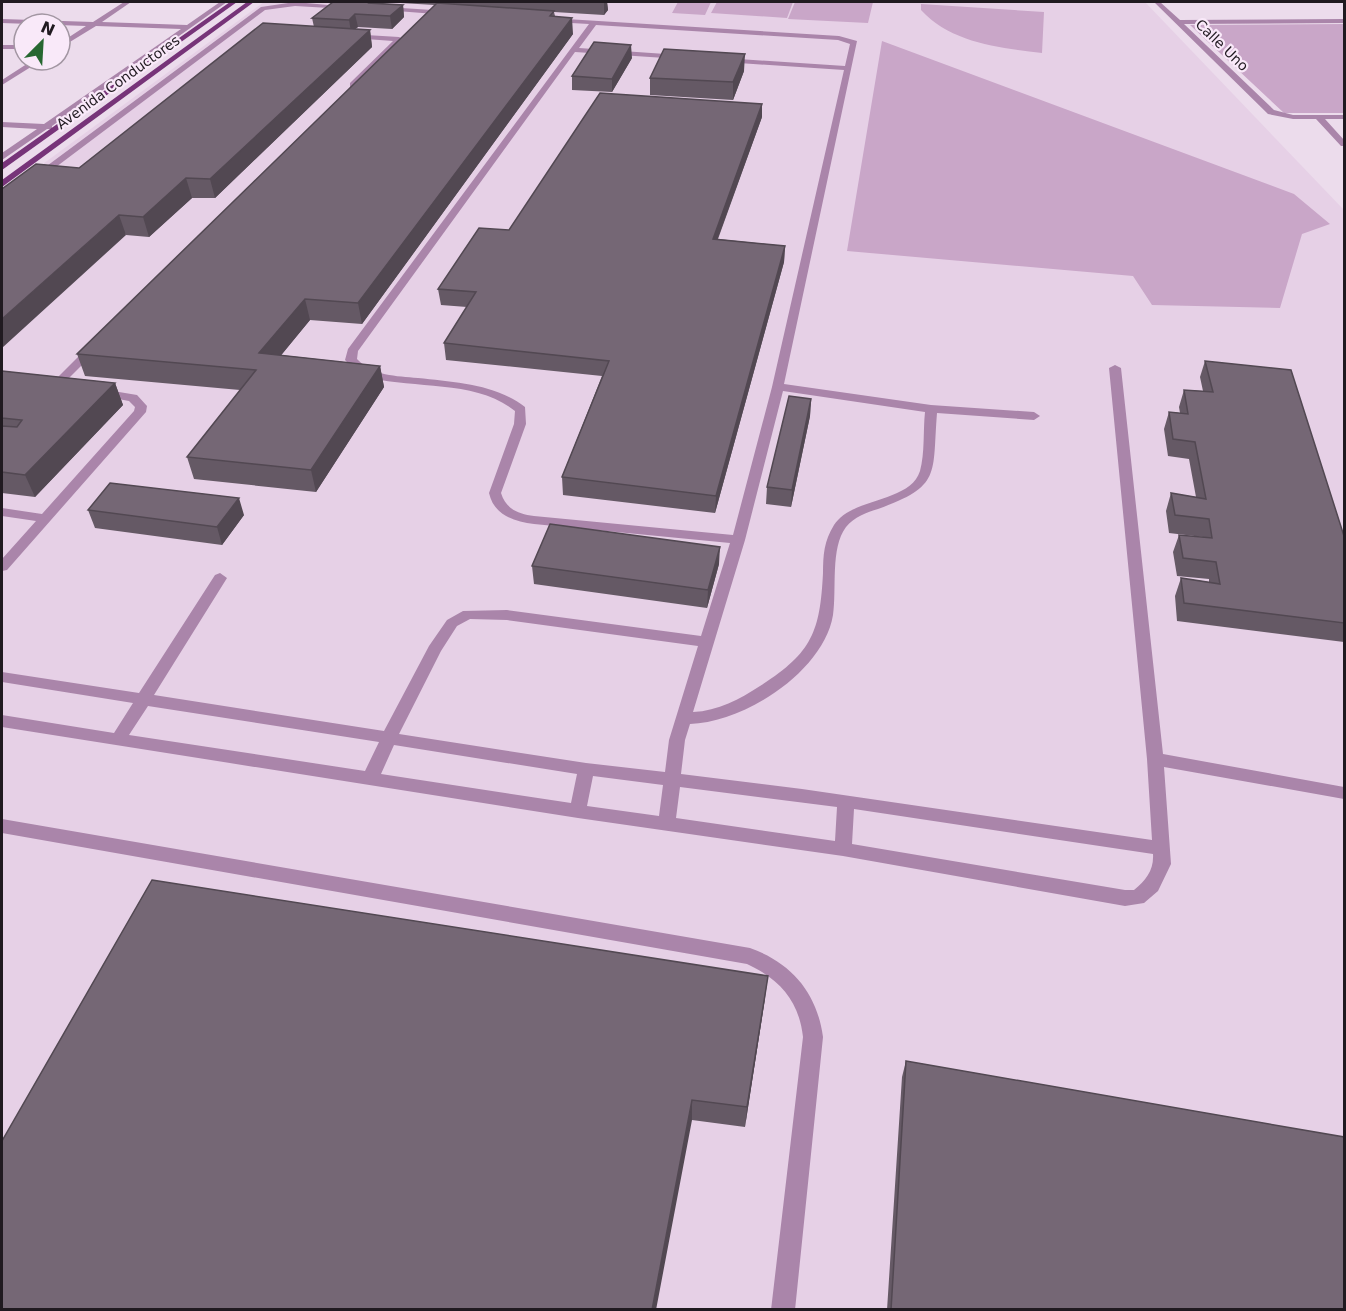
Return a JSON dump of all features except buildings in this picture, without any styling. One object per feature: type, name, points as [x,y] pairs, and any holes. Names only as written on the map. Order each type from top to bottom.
[{"type":"main road","name":"Avenida Conductores","points":[[2,167],[234,2]]},
{"type":"main road","name":"Avenida Conductores","points":[[2,184],[251,2]]},
{"type":"street","points":[[72,39],[128,2]]},
{"type":"street","points":[[2,157],[224,2]]},
{"type":"street","name":"Calle Uno","points":[[1157,2],[1267,108],[1283,116],[1318,117]]},
{"type":"street","points":[[29,183],[269,6],[296,4],[352,7]]},
{"type":"street","points":[[374,8],[454,13]]},
{"type":"street","points":[[423,19],[431,12]]},
{"type":"street","points":[[547,19],[845,39],[854,43],[778,387],[738,540],[684,718],[672,778],[667,823]]},
{"type":"street","points":[[2,21],[99,22],[198,27]]},
{"type":"street","points":[[1178,22],[1344,21]]},
{"type":"street","points":[[594,22],[352,351],[351,360],[360,369],[375,376],[489,392],[509,399],[517,405],[521,410],[520,424],[495,493],[500,505],[510,515],[534,520],[738,540]]},
{"type":"street","points":[[234,30],[257,31]]},
{"type":"street","points":[[338,35],[403,35],[341,97]]},
{"type":"street","points":[[573,50],[692,58]]},
{"type":"street","points":[[716,60],[847,68]]},
{"type":"street","points":[[2,83],[19,72]]},
{"type":"street","points":[[1318,117],[1344,117]]},
{"type":"street","points":[[1318,117],[1344,144]]},
{"type":"street","points":[[2,124],[58,128]]},
{"type":"street","points":[[55,387],[105,336]]},
{"type":"street","points":[[2,721],[371,777],[578,812],[843,849],[1125,898],[1138,898],[1152,886],[1162,864],[1155,759],[1115,368]]},
{"type":"street","points":[[778,387],[931,409],[1034,416]]},
{"type":"street","points":[[2,567],[140,412],[139,401],[133,398],[88,391]]},
{"type":"street","points":[[684,718],[712,716],[738,705],[792,673],[805,661],[821,635],[831,543],[837,531],[844,521],[911,490],[924,478],[931,409]]},
{"type":"street","points":[[2,512],[44,518]]},
{"type":"street","points":[[119,738],[142,698],[220,578]]},
{"type":"street","points":[[371,777],[388,737],[434,650],[452,623],[468,614],[507,615],[707,642]]},
{"type":"street","points":[[2,677],[586,769],[672,778],[1161,848]]},
{"type":"street","points":[[1155,759],[1344,794]]},
{"type":"street","points":[[578,812],[586,769]]},
{"type":"street","points":[[843,849],[846,802]]},
{"type":"street","points":[[2,826],[750,956],[768,964],[787,977],[802,998],[812,1019],[813,1037],[783,1310]]},
{"type":"shaded area","points":[[264,2],[1145,2],[1344,210],[1344,1309],[2,1309],[2,194]]},
{"type":"shaded area","points":[[678,2],[711,2],[705,15],[672,13]]},
{"type":"shaded area","points":[[717,2],[793,2],[787,18],[711,13]]},
{"type":"shaded area","points":[[795,2],[873,2],[868,23],[788,19]]},
{"type":"shaded area","points":[[921,4],[1044,12],[1042,53],[993,46],[961,37],[933,21],[921,10]]},
{"type":"shaded area","points":[[1344,24],[1344,113],[1284,113],[1190,25]]},
{"type":"shaded area","points":[[882,41],[1294,194],[1330,224],[1302,234],[1280,308],[1152,305],[1133,276],[847,251]]}]
